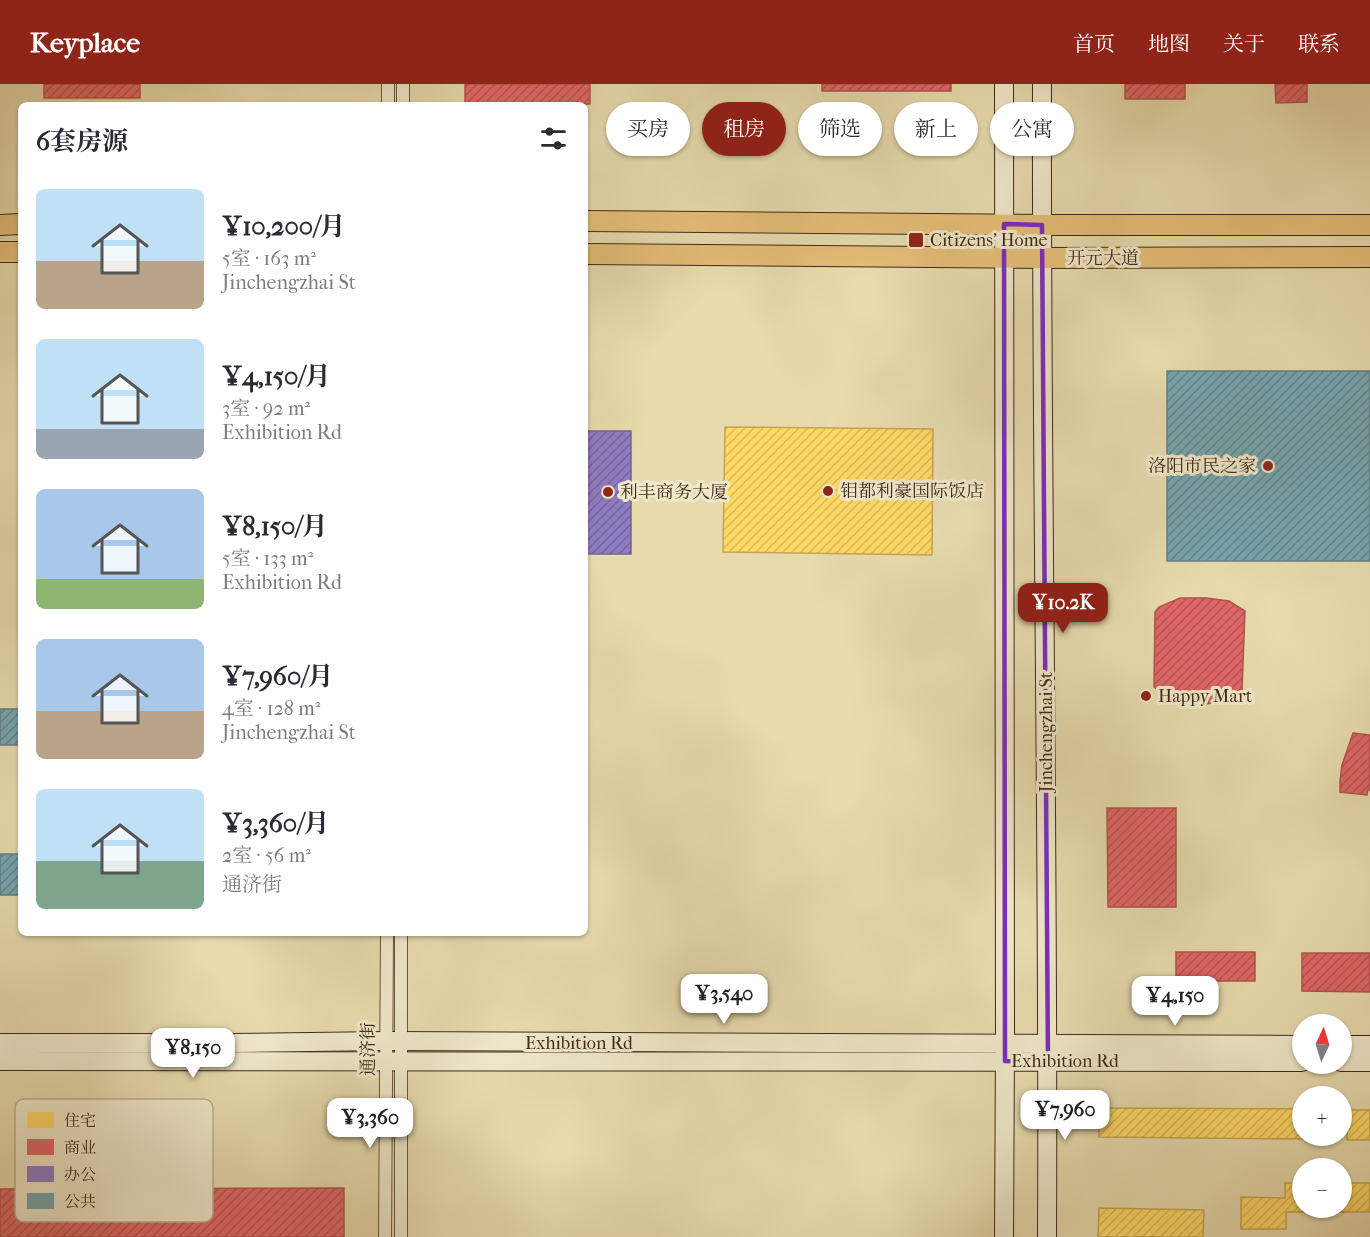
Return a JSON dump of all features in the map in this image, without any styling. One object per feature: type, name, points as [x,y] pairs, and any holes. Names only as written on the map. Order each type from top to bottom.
[{"type":"main road","name":"开元大道","points":[[588,221],[1370,225]]},
{"type":"main road","points":[[0,225],[18,225]]},
{"type":"main road","points":[[0,252],[18,252]]},
{"type":"main road","name":"开元大道","points":[[588,254],[1004,258],[1370,257]]},
{"type":"street","points":[[388,84],[388,102]]},
{"type":"street","points":[[403,84],[403,102]]},
{"type":"street","points":[[1004,84],[1004,1237]]},
{"type":"street","name":"Jinchengzhai St","points":[[1042,84],[1047,1237]]},
{"type":"street","name":"通济街","points":[[387,936],[400,1237]]},
{"type":"street","name":"通济街","points":[[393,1041],[401,936]]},
{"type":"street","name":"Exhibition Rd","points":[[0,1043],[393,1041],[1005,1053]]},
{"type":"street","name":"Exhibition Rd","points":[[0,1061],[393,1061],[1048,1053],[1292,1045]]},
{"type":"street","points":[[1352,1045],[1370,1045]]},
{"type":"street","name":"Exhibition Rd","points":[[1048,1053],[1292,1062]]},
{"type":"street","name":"通济街","points":[[385,1237],[393,1061]]},
{"type":"street","points":[[1352,1062],[1370,1062]]},
{"type":"highlighted area","points":[[1004,224],[1042,225],[1048,1062],[1005,1061]]},
{"type":"building: 住宅","name":"钼都利豪国际饭店","points":[[725,427],[933,429],[932,555],[723,552]]},
{"type":"building: 住宅","points":[[1099,1108],[1292,1109],[1292,1139],[1099,1137]]},
{"type":"building: 住宅","points":[[1352,1110],[1370,1110],[1370,1140],[1352,1140]]},
{"type":"building: 住宅","points":[[1285,1183],[1292,1183],[1292,1212],[1286,1212],[1286,1229],[1241,1229],[1241,1197],[1285,1198]]},
{"type":"building: 住宅","points":[[1352,1183],[1370,1183],[1370,1212],[1352,1212]]},
{"type":"building: 住宅","points":[[1099,1208],[1204,1210],[1203,1237],[1098,1237]]},
{"type":"building: 商业","points":[[44,84],[140,84],[140,98],[44,98]]},
{"type":"building: 商业","points":[[465,84],[590,84],[590,104],[588,102],[465,102]]},
{"type":"building: 商业","points":[[822,84],[951,84],[951,91],[822,91]]},
{"type":"building: 商业","points":[[1125,84],[1185,84],[1185,99],[1125,99]]},
{"type":"building: 商业","points":[[1275,84],[1307,84],[1307,102],[1276,103]]},
{"type":"building: 商业","points":[[1180,598],[1229,601],[1245,611],[1242,690],[1228,700],[1206,704],[1183,703],[1165,696],[1154,687],[1155,612],[1159,607]]},
{"type":"building: 商业","points":[[1353,733],[1370,735],[1370,790],[1367,795],[1340,792],[1342,765]]},
{"type":"building: 商业","points":[[1107,808],[1176,808],[1176,907],[1108,907]]},
{"type":"building: 商业","points":[[1176,952],[1255,952],[1255,981],[1176,981]]},
{"type":"building: 商业","points":[[1302,953],[1370,953],[1370,992],[1302,991]]},
{"type":"building: 商业","points":[[213,1188],[344,1188],[344,1237],[0,1237],[0,1189],[15,1189],[15,1222],[213,1222]]},
{"type":"building: 办公","name":"利丰商务大厦","points":[[588,431],[631,431],[631,554],[588,554]]},
{"type":"building: 公共","name":"洛阳市民之家","points":[[1167,371],[1370,371],[1370,561],[1167,561]]},
{"type":"building: 公共","points":[[0,709],[18,709],[18,745],[0,745]]},
{"type":"building: 公共","points":[[0,854],[18,854],[18,895],[0,895]]},
{"type":"place","name":"Citizens' Home","points":[[916,240]]},
{"type":"place","name":"洛阳市民之家","points":[[1268,466]]},
{"type":"place","name":"钼都利豪国际饭店","points":[[828,491]]},
{"type":"place","name":"利丰商务大厦","points":[[608,492]]},
{"type":"place","name":"Happy Mart","points":[[1146,696]]}]
